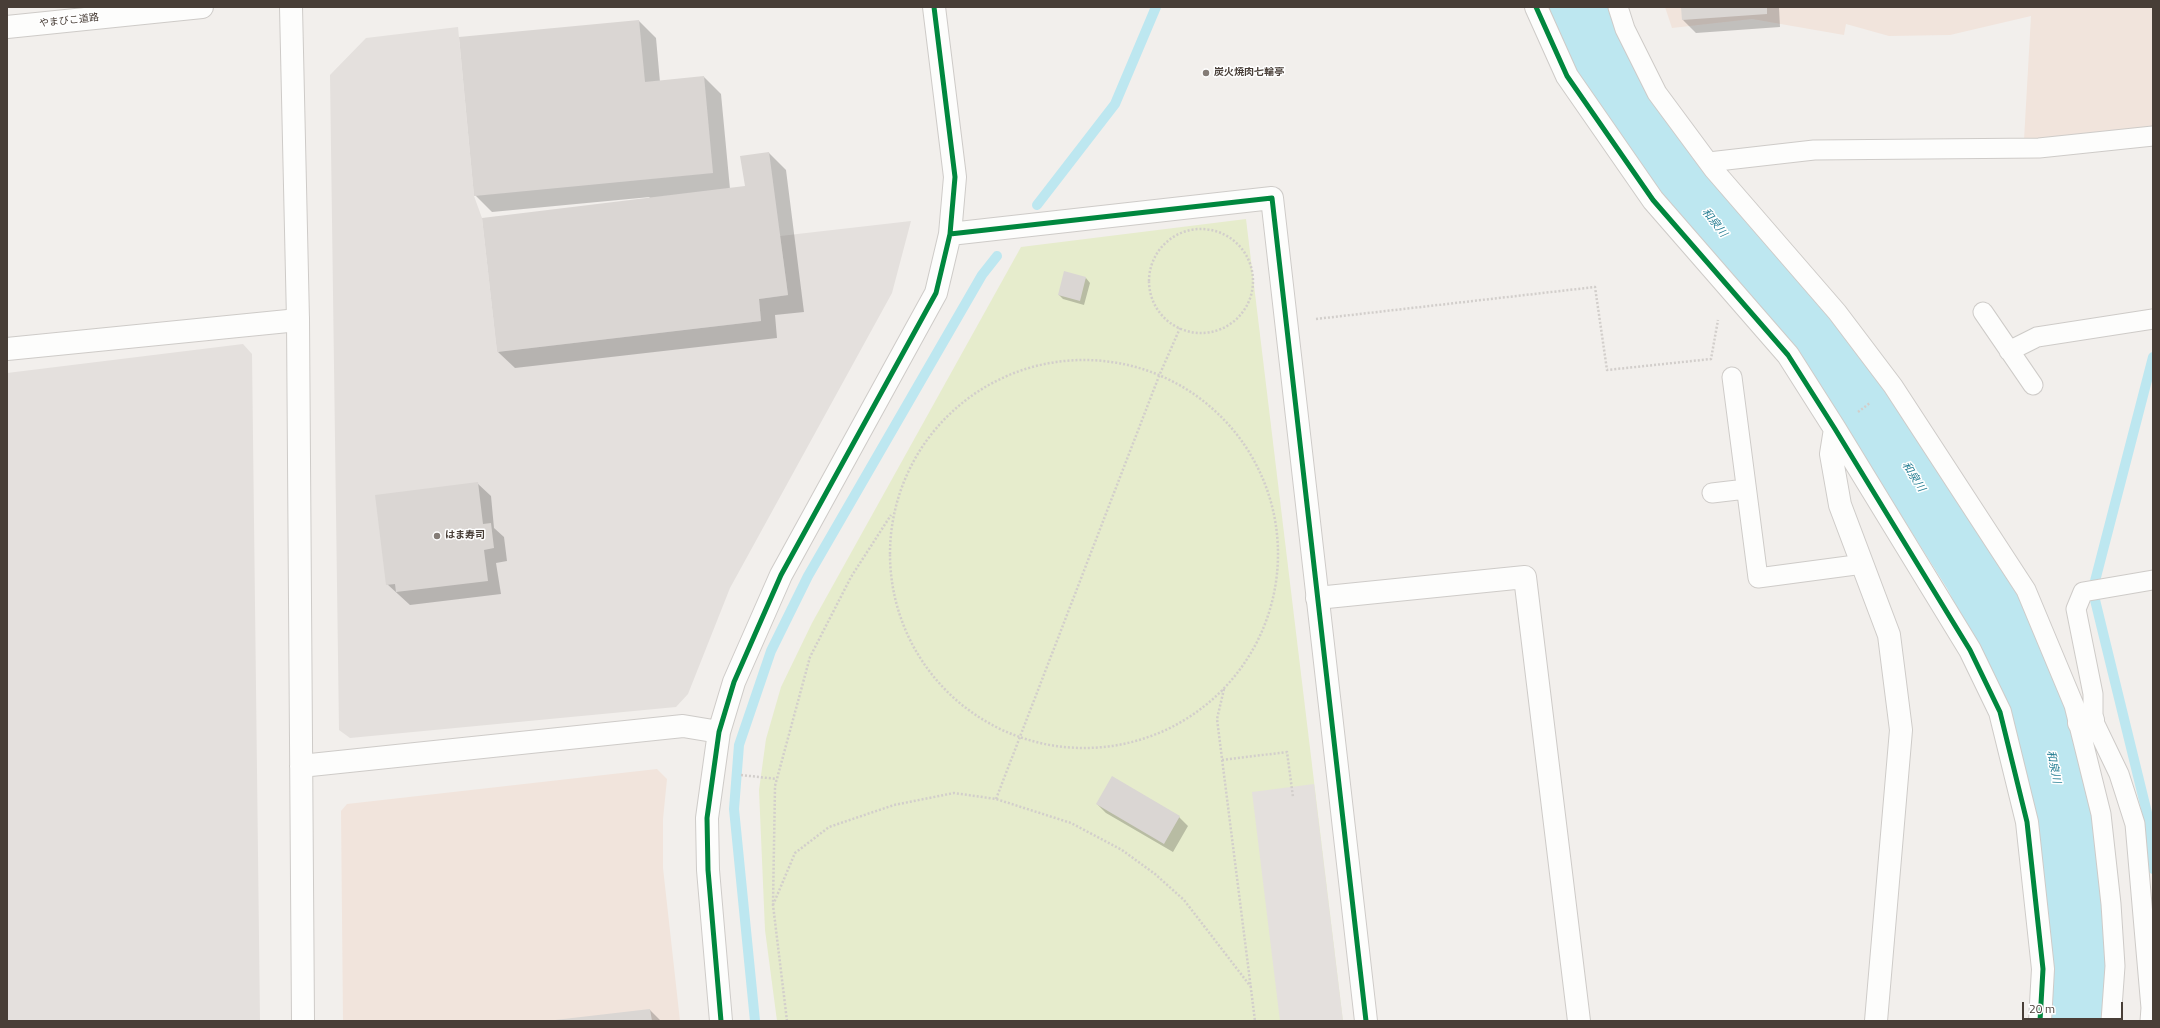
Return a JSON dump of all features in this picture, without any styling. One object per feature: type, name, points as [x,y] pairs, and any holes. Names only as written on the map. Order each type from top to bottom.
[{"type":"street","name":"やまびこ道路","points":[[7,27],[145,10],[202,7]]},
{"type":"street","points":[[291,7],[298,320],[303,1021]]},
{"type":"street","points":[[721,1021],[708,870],[707,818],[719,732],[734,682],[782,575],[936,293],[950,234],[955,177],[934,7]]},
{"type":"street","points":[[1536,7],[1567,76],[1653,200],[1788,355],[1970,650],[2000,712],[2027,822],[2043,969],[2040,1021]]},
{"type":"street","points":[[950,234],[1272,198],[1285,323],[1366,1021]]},
{"type":"street","points":[[7,349],[298,320]]},
{"type":"street","points":[[1835,429],[1831,454],[1840,505],[1889,635],[1901,730],[1876,1021]]},
{"type":"street","points":[[1317,598],[1525,577],[1579,1021]]},
{"type":"street","points":[[301,766],[683,726],[719,732]]},
{"type":"lane","points":[[1618,7],[1625,30],[1657,93],[1709,162],[1838,312],[1893,386],[2026,590],[2074,705],[2086,721],[2118,774],[2136,824],[2151,1008],[2150,1021]]},
{"type":"lane","points":[[1709,162],[1814,150],[2039,148],[2153,136]]},
{"type":"lane","points":[[1982,312],[2033,385]]},
{"type":"lane","points":[[2009,351],[2037,337],[2153,319]]},
{"type":"lane","points":[[1732,377],[1758,578],[1863,564]]},
{"type":"lane","points":[[1712,493],[1746,489]]},
{"type":"lane","points":[[2112,1021],[2115,966],[2101,814],[2086,721],[2093,694],[2076,609],[2083,592],[2153,580]]},
{"type":"path","points":[[1190,230],[1215,230],[1230,237],[1243,250],[1251,266],[1253,284],[1249,302],[1239,317],[1225,327],[1207,333],[1190,332],[1180,328],[1173,325],[1159,312],[1152,298],[1149,282],[1151,266],[1158,251],[1169,239],[1190,230]]},
{"type":"path","points":[[1285,323],[1595,287],[1607,370],[1711,360],[1724,281]]},
{"type":"path","points":[[996,799],[1159,376],[1180,328]]},
{"type":"path","points":[[1069,358],[1132,364],[1159,376],[1192,390],[1240,435],[1270,493],[1280,558],[1268,622],[1235,679],[1186,722],[1125,746],[1060,749],[997,730],[946,693],[909,641],[890,580],[892,517],[914,457],[954,407],[1007,373],[1069,358]]},
{"type":"path","points":[[1835,429],[1893,386]]},
{"type":"path","points":[[787,1021],[773,905],[775,786],[810,657],[852,577],[894,510]]},
{"type":"path","points":[[1224,689],[1217,719],[1255,1021]]},
{"type":"path","points":[[1222,760],[1286,752],[1292,796]]},
{"type":"path","points":[[737,774],[777,778]]},
{"type":"path","points":[[773,905],[795,852],[829,827],[894,805],[954,793],[996,799],[1071,823],[1122,850],[1155,874],[1184,900],[1251,987]]},
{"type":"shaded area","points":[[1665,7],[2153,7],[2153,128],[2024,140],[2031,16],[1950,35],[1889,36],[1846,24],[1844,35],[1752,19],[1672,28]]},
{"type":"shaded area","points":[[458,27],[474,196],[482,218],[497,352],[761,321],[759,299],[788,295],[780,236],[911,221],[892,293],[730,588],[688,694],[676,707],[350,738],[339,730],[330,75],[366,38]]},
{"type":"shaded area","points":[[243,344],[252,354],[260,1021],[7,1021],[7,373]]},
{"type":"shaded area","points":[[657,769],[667,779],[663,819],[663,868],[680,1021],[343,1021],[341,811],[347,804]]},
{"type":"shaded area","points":[[1314,784],[1343,1021],[1280,1021],[1252,792]]},
{"type":"green space","points":[[1246,219],[1343,1021],[777,1021],[765,930],[759,790],[766,739],[781,687],[812,623],[1021,247]]},
{"type":"building","points":[[1681,7],[1767,7],[1767,14],[1682,20]]},
{"type":"building","points":[[639,20],[645,82],[704,76],[713,173],[474,196],[459,37]]},
{"type":"building","points":[[769,152],[788,295],[759,299],[761,321],[497,352],[482,218],[745,186],[740,156]]},
{"type":"building","points":[[1064,271],[1086,277],[1080,301],[1058,295]]},
{"type":"building","name":"はま寿司","points":[[478,482],[483,524],[491,523],[494,548],[484,550],[488,581],[396,592],[395,584],[386,585],[375,495]]},
{"type":"building","points":[[1112,776],[1180,816],[1164,844],[1096,804]]},
{"type":"building","points":[[650,1009],[652,1021],[555,1021],[555,1020]]},
{"type":"waterway","points":[[1037,205],[1115,104],[1156,7]]},
{"type":"waterway","name":"和泉川","points":[[1580,7],[1587,32],[1640,127],[1717,227],[1881,426],[1974,574],[2027,677],[2051,752],[2063,829],[2078,946],[2076,1021]]},
{"type":"waterway","points":[[755,1021],[734,809],[739,745],[771,651],[808,576],[982,275],[997,256]]},
{"type":"waterway","points":[[2095,581],[2153,357]]},
{"type":"waterway","points":[[2095,600],[2149,821],[2153,869]]},
{"type":"cycle path","points":[[721,1021],[708,870],[707,818],[719,732],[734,682],[781,575],[936,293],[950,234],[955,177],[934,7]]},
{"type":"cycle path","points":[[1536,7],[1567,76],[1653,200],[1788,355],[1970,650],[2000,712],[2027,822],[2043,969],[2040,1021]]},
{"type":"cycle path","points":[[950,234],[1272,198],[1366,1021]]},
{"type":"place","name":"炭火焼肉七輪亭","points":[[1206,73]]},
{"type":"place","name":"はま寿司","points":[[437,536]]}]
